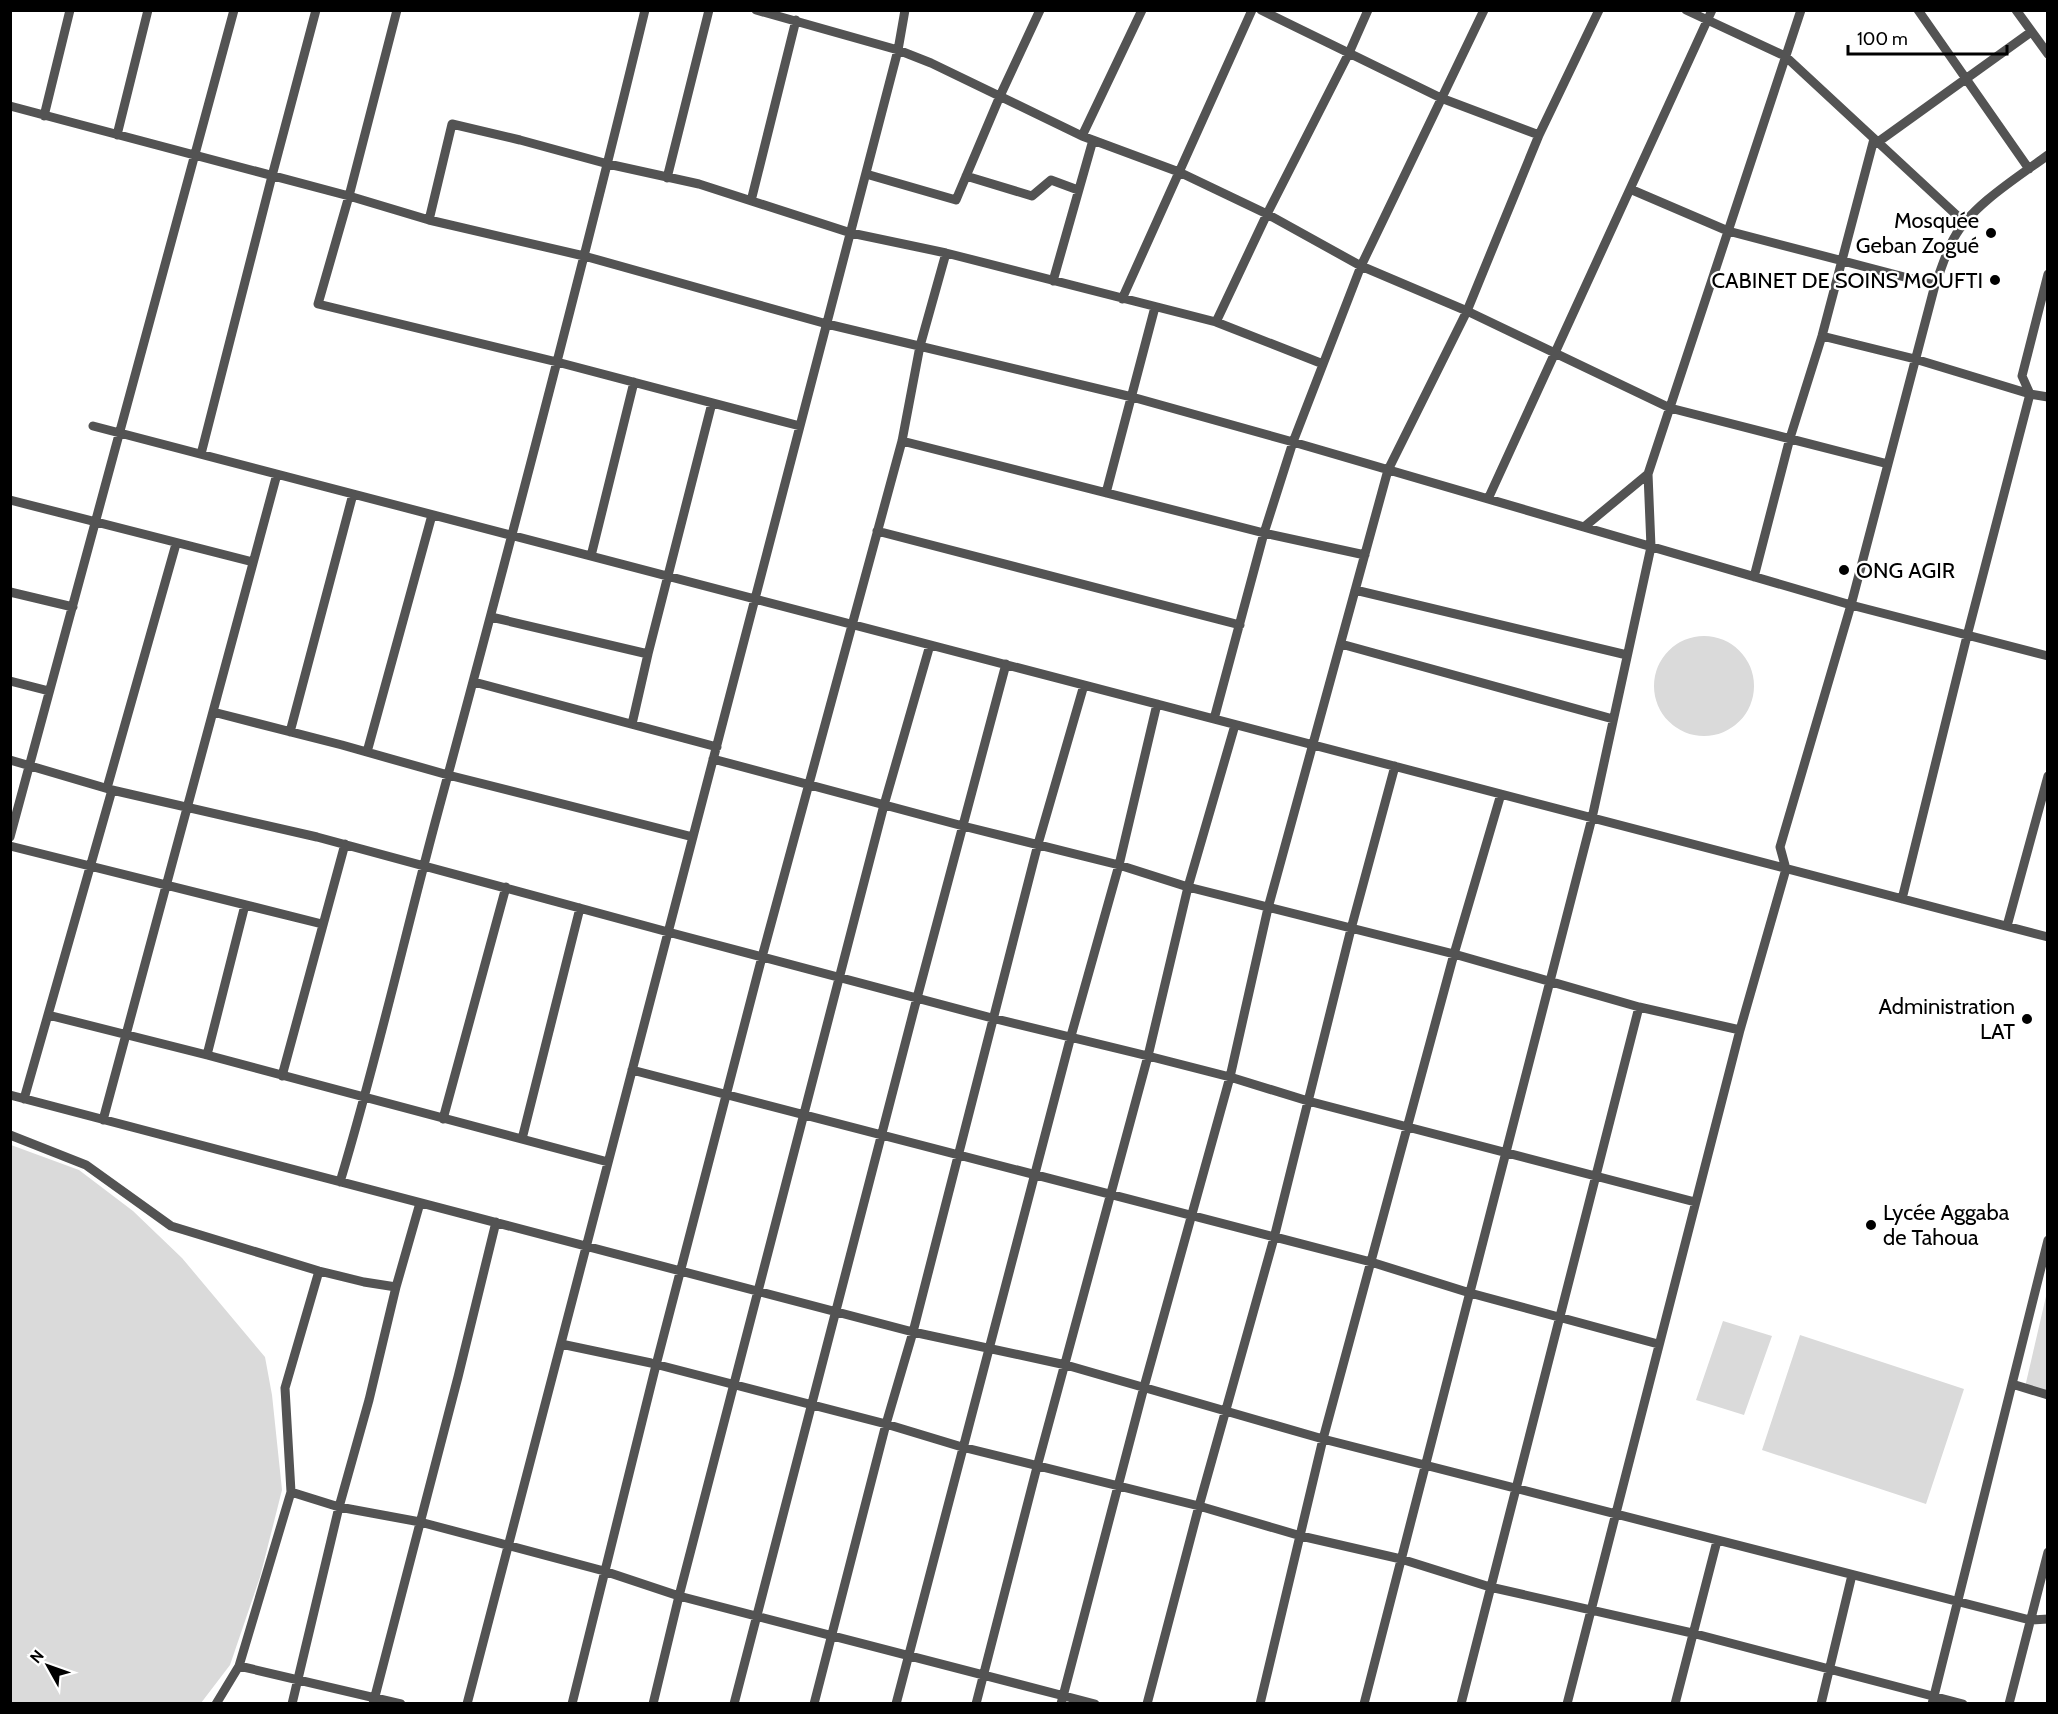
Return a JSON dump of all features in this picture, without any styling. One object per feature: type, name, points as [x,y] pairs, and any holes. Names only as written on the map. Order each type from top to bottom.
[{"type":"street","points":[[44,116],[70,10]]},
{"type":"street","points":[[117,135],[148,10]]},
{"type":"street","points":[[10,837],[234,10]]},
{"type":"street","points":[[201,454],[316,10]]},
{"type":"street","points":[[397,10],[349,196],[318,304],[557,362],[800,426]]},
{"type":"street","points":[[340,1182],[365,1099],[424,866],[491,617],[608,165],[645,10]]},
{"type":"street","points":[[667,178],[709,10]]},
{"type":"street","points":[[756,10],[898,50],[931,63],[1082,136],[1179,172],[1267,214],[1361,266],[1467,311],[1670,408],[1888,464]]},
{"type":"street","points":[[467,1704],[851,233],[898,50],[905,10]]},
{"type":"street","points":[[866,174],[956,200],[1000,96],[1040,10]]},
{"type":"street","points":[[1082,136],[1142,10]]},
{"type":"street","points":[[1122,299],[1252,10]]},
{"type":"street","points":[[1260,10],[1441,98],[1539,135]]},
{"type":"street","points":[[1216,322],[1368,10]]},
{"type":"street","points":[[1214,719],[1264,533],[1293,442],[1361,266],[1484,10]]},
{"type":"street","points":[[1062,1699],[1144,1387],[1230,1077],[1268,908],[1388,470],[1467,311],[1539,135],[1599,10]]},
{"type":"street","points":[[1686,10],[1785,56],[1964,222]]},
{"type":"street","points":[[1488,499],[1712,10]]},
{"type":"street","points":[[1364,1704],[1592,818],[1651,547],[1648,474],[1802,10]]},
{"type":"street","points":[[1918,10],[2029,169]]},
{"type":"street","points":[[2016,10],[2048,54]]},
{"type":"street","points":[[751,201],[796,20]]},
{"type":"street","points":[[1754,577],[1790,438],[1822,336],[1876,140],[2031,32]]},
{"type":"street","points":[[10,106],[429,219],[584,256],[827,324],[1132,397],[1851,605],[2048,656]]},
{"type":"street","points":[[429,219],[452,124],[520,140],[608,165],[699,184],[851,233],[946,253],[1216,322],[1323,364]]},
{"type":"street","points":[[1053,281],[1093,140]]},
{"type":"street","points":[[1568,1704],[1695,1202],[1786,868],[1780,847],[1851,605],[1935,285],[1954,238],[1964,222],[1978,208],[2048,155]]},
{"type":"street","points":[[966,176],[1032,196],[1051,180],[1078,190]]},
{"type":"street","points":[[1630,189],[1728,231],[1935,285]]},
{"type":"street","points":[[572,1704],[656,1365],[762,957],[902,441],[920,346],[946,253]]},
{"type":"street","points":[[1902,899],[2030,394],[2022,376],[2048,274]]},
{"type":"street","points":[[1106,493],[1155,307]]},
{"type":"street","points":[[1822,336],[1916,358],[2030,394],[2048,397]]},
{"type":"street","points":[[591,556],[634,382]]},
{"type":"street","points":[[632,724],[712,403]]},
{"type":"street","points":[[93,426],[2048,937]]},
{"type":"street","points":[[902,441],[1264,533],[1365,555]]},
{"type":"street","points":[[103,1120],[277,474]]},
{"type":"street","points":[[1584,527],[1648,474]]},
{"type":"street","points":[[290,732],[352,494]]},
{"type":"street","points":[[10,500],[253,562]]},
{"type":"street","points":[[367,752],[432,515]]},
{"type":"street","points":[[877,531],[1240,626]]},
{"type":"street","points":[[24,1099],[90,866],[176,544]]},
{"type":"street","points":[[1355,590],[1627,655]]},
{"type":"street","points":[[10,592],[73,607]]},
{"type":"street","points":[[491,617],[648,654]]},
{"type":"street","points":[[1341,644],[1613,719]]},
{"type":"street","points":[[653,1704],[839,977],[884,805],[930,645]]},
{"type":"street","points":[[734,1704],[1006,664]]},
{"type":"street","points":[[10,681],[49,691]]},
{"type":"street","points":[[474,682],[717,747]]},
{"type":"street","points":[[814,1704],[886,1424],[913,1332],[1038,844],[1084,685]]},
{"type":"street","points":[[896,1704],[1071,1036],[1119,865],[1157,704]]},
{"type":"street","points":[[213,712],[367,752],[448,776],[693,837]]},
{"type":"street","points":[[976,1704],[1037,1467],[1148,1056],[1188,887],[1235,724]]},
{"type":"street","points":[[713,759],[1119,865],[1188,887],[1454,954],[1639,1007],[1740,1030]]},
{"type":"street","points":[[10,760],[109,789],[345,844],[992,1018],[1230,1077],[1308,1101],[1695,1202]]},
{"type":"street","points":[[1147,1704],[1225,1410],[1274,1238],[1351,929],[1395,766]]},
{"type":"street","points":[[2007,926],[2048,776]]},
{"type":"street","points":[[1260,1704],[1323,1439],[1454,954],[1501,794]]},
{"type":"street","points":[[282,1076],[345,844]]},
{"type":"street","points":[[10,846],[322,924]]},
{"type":"street","points":[[443,1119],[506,887]]},
{"type":"street","points":[[207,1055],[244,905]]},
{"type":"street","points":[[522,1139],[580,908]]},
{"type":"street","points":[[1461,1704],[1639,1007]]},
{"type":"street","points":[[48,1015],[608,1162]]},
{"type":"street","points":[[632,1070],[1371,1262],[1470,1293],[1658,1344]]},
{"type":"street","points":[[10,1095],[913,1332],[1066,1365],[1323,1439],[1615,1515],[1958,1603],[2030,1620],[2048,1619]]},
{"type":"street","points":[[10,1135],[86,1165],[171,1227],[319,1271],[396,1287]]},
{"type":"street","points":[[292,1704],[339,1507],[420,1203]]},
{"type":"street","points":[[374,1700],[496,1222]]},
{"type":"street","points":[[1933,1699],[2048,1240]]},
{"type":"street","points":[[216,1704],[239,1666],[291,1492],[285,1388],[319,1271]]},
{"type":"street","points":[[561,1344],[656,1365],[886,1424],[1037,1467],[1199,1506],[1301,1536],[1401,1559],[1490,1587],[1692,1633],[1933,1699],[1963,1704]]},
{"type":"street","points":[[2012,1384],[2048,1395]]},
{"type":"street","points":[[291,1492],[339,1507],[420,1522],[604,1571],[679,1596],[983,1675],[1062,1699],[1095,1704]]},
{"type":"street","points":[[1675,1704],[1717,1541]]},
{"type":"street","points":[[2009,1704],[2048,1552]]},
{"type":"street","points":[[1821,1704],[1852,1575]]},
{"type":"street","points":[[239,1666],[374,1700],[401,1704]]},
{"type":"shaded area","points":[[1704,636],[1732,644],[1746,658],[1754,686],[1746,714],[1732,728],[1704,736],[1676,728],[1662,714],[1654,686],[1662,658],[1676,644]]},
{"type":"shaded area","points":[[11,1145],[79,1170],[133,1211],[182,1258],[265,1357],[272,1395],[282,1490],[260,1577],[230,1665],[201,1703],[11,1703]]},
{"type":"shaded area","points":[[2047,1292],[2047,1393],[2025,1387]]},
{"type":"shaded area","points":[[1723,1321],[1772,1336],[1744,1415],[1696,1400]]},
{"type":"shaded area","points":[[1800,1335],[1964,1389],[1926,1504],[1762,1450]]},
{"type":"place","name":"Mosquée Geban Zogué","points":[[1991,233]]},
{"type":"place","name":"CABINET DE SOINS MOUFTI","points":[[1995,280]]},
{"type":"place","name":"ONG AGIR","points":[[1844,570]]},
{"type":"place","name":"Administration LAT","points":[[2027,1019]]},
{"type":"place","name":"Lycée Aggaba de Tahoua","points":[[1871,1225]]}]
